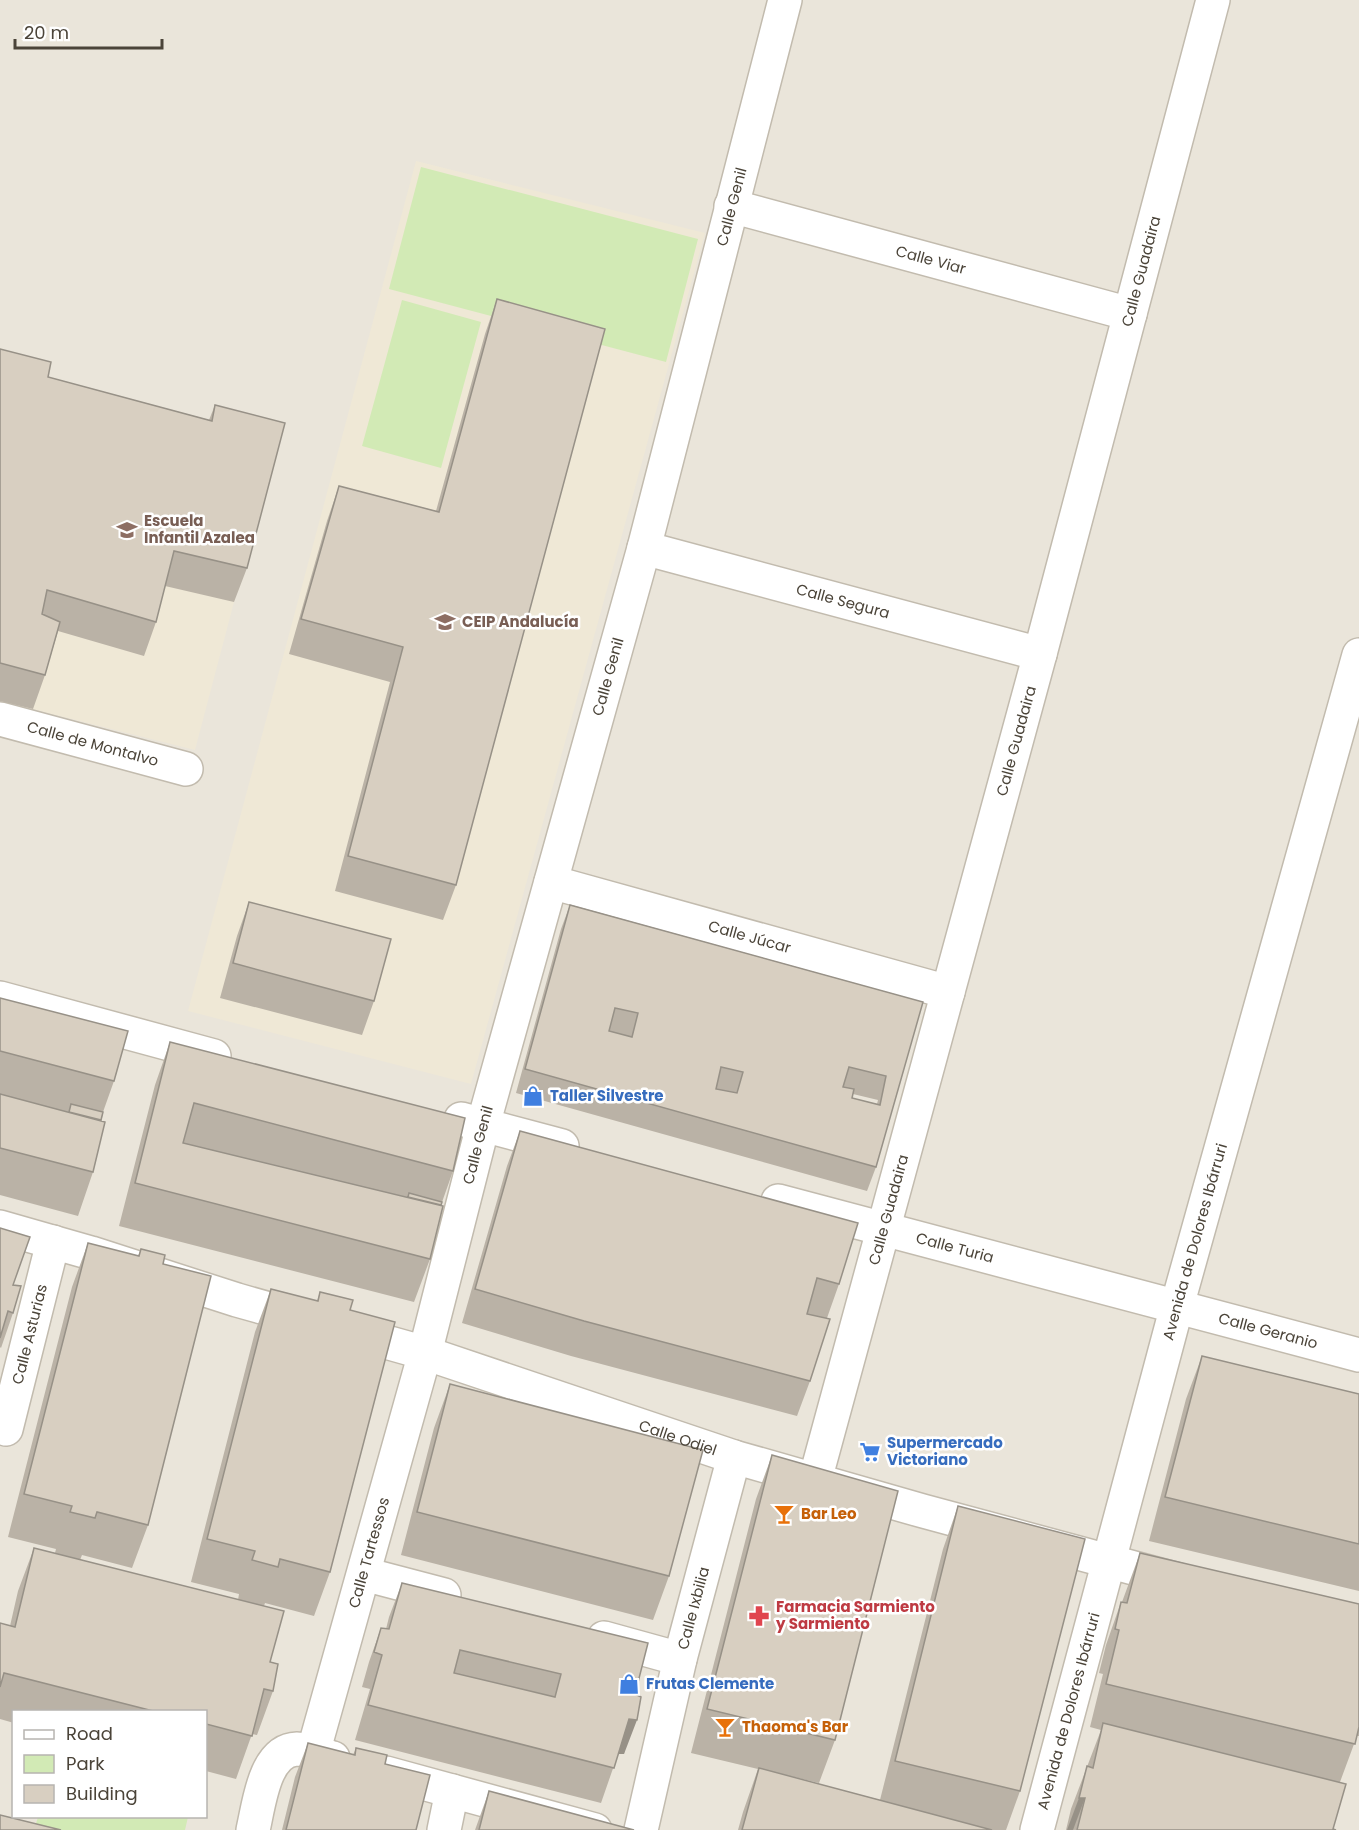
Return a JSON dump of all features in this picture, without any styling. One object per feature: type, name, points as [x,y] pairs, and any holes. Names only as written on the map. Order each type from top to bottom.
[{"type":"street","name":"Calle Genil","points":[[425,1353],[483,1125],[644,548],[785,0]]},
{"type":"street","name":"Calle Guadaira","points":[[815,1480],[1040,654],[1213,0]]},
{"type":"street","name":"Calle Viar","points":[[731,206],[1130,314]]},
{"type":"street","name":"Calle Segura","points":[[644,548],[1040,654]]},
{"type":"street","name":"Avenida de Dolores Ibárruri","points":[[1037,1830],[1177,1306],[1359,655]]},
{"type":"street","name":"Calle de Montalvo","points":[[0,719],[186,769]]},
{"type":"street","name":"Calle Júcar","points":[[551,882],[948,992]]},
{"type":"street","points":[[0,998],[240,1062]]},
{"type":"street","points":[[437,1113],[586,1152]]},
{"type":"street","name":"Calle Turia","points":[[746,1193],[1177,1306]]},
{"type":"street","name":"Calle Odiel","points":[[0,1227],[237,1300],[425,1353],[734,1457],[1212,1589]]},
{"type":"street","name":"Calle Asturias","points":[[3,1428],[53,1242]]},
{"type":"street","name":"Calle Geranio","points":[[1177,1306],[1359,1355]]},
{"type":"street","name":"Calle Tartessos","points":[[314,1753],[425,1353]]},
{"type":"street","name":"Calle Ixbilia","points":[[641,1830],[680,1659],[734,1457]]},
{"type":"street","points":[[364,1574],[477,1604]]},
{"type":"street","points":[[578,1632],[680,1659]]},
{"type":"street","points":[[253,1830],[265,1780],[276,1758],[286,1750],[293,1749],[595,1830]]},
{"type":"street","points":[[444,1830],[452,1791]]},
{"type":"shaded area","points":[[0,0],[1359,0],[1359,1830],[0,1830]]},
{"type":"shaded area","name":"CEIP Andalucía","points":[[416,161],[705,233],[471,1084],[188,1011]]},
{"type":"shaded area","name":"Escuela Infantil Azalea","points":[[0,387],[272,458],[195,750],[0,701]]},
{"type":"green space","points":[[421,167],[698,239],[666,362],[389,289]]},
{"type":"green space","points":[[402,300],[481,322],[441,468],[362,446]]},
{"type":"green space","points":[[38,1818],[188,1818],[185,1830],[34,1830]]},
{"type":"building","points":[[497,299],[605,329],[456,885],[348,856],[403,647],[301,619],[339,486],[439,512]]},
{"type":"building","name":"Escuela Infantil Azalea","points":[[0,349],[51,362],[48,377],[212,421],[215,405],[285,423],[247,568],[174,551],[156,622],[47,590],[42,614],[60,622],[45,675],[0,663]]},
{"type":"building","points":[[249,902],[391,939],[374,1001],[233,963]]},
{"type":"building","points":[[570,905],[923,1002],[876,1167],[525,1069]],"holes":[[[615,1008],[638,1013],[632,1037],[609,1031]],[[721,1067],[743,1072],[737,1093],[716,1089]],[[849,1067],[886,1076],[880,1105],[852,1098],[854,1089],[843,1087]]]},
{"type":"building","points":[[0,998],[128,1031],[114,1081],[0,1051]]},
{"type":"building","points":[[170,1042],[465,1118],[453,1171],[194,1103],[183,1143],[443,1206],[430,1259],[135,1183]]},
{"type":"building","points":[[0,1094],[105,1122],[93,1172],[0,1148]]},
{"type":"building","points":[[71,1104],[103,1112],[101,1120],[69,1112]]},
{"type":"building","points":[[520,1131],[858,1223],[839,1284],[817,1278],[807,1314],[830,1319],[810,1381],[584,1321],[475,1289]]},
{"type":"building","points":[[409,1193],[442,1202],[441,1205],[408,1197]]},
{"type":"building","points":[[0,1228],[30,1237],[13,1285],[21,1286],[13,1313],[8,1311],[0,1338]]},
{"type":"building","points":[[88,1243],[139,1256],[141,1249],[165,1255],[163,1264],[211,1276],[148,1525],[97,1512],[95,1518],[70,1512],[72,1506],[24,1494]]},
{"type":"building","points":[[271,1289],[318,1301],[320,1292],[353,1300],[350,1310],[395,1322],[330,1572],[280,1559],[278,1567],[252,1560],[255,1551],[207,1539]]},
{"type":"building","points":[[1202,1356],[1359,1394],[1359,1544],[1165,1497]]},
{"type":"building","points":[[450,1384],[703,1450],[669,1576],[417,1512]]},
{"type":"building","points":[[772,1455],[898,1491],[835,1740],[707,1709]]},
{"type":"building","points":[[958,1506],[1085,1539],[1020,1791],[895,1761]]},
{"type":"building","points":[[34,1548],[284,1611],[270,1662],[278,1664],[273,1691],[264,1689],[252,1736],[207,1724],[207,1710],[149,1710],[4,1673],[0,1687],[0,1623],[15,1627]]},
{"type":"building","points":[[1140,1553],[1359,1604],[1359,1727],[1355,1744],[1106,1684],[1119,1630],[1115,1629],[1121,1602],[1127,1603]]},
{"type":"building","points":[[402,1583],[648,1643],[635,1694],[641,1697],[637,1720],[629,1719],[614,1768],[368,1705],[382,1655],[374,1652],[381,1628],[389,1629]],"holes":[[[460,1650],[561,1674],[555,1697],[454,1673]]]},
{"type":"building","points":[[1103,1723],[1346,1784],[1333,1829],[1336,1830],[1077,1830],[1085,1798],[1079,1798],[1087,1766],[1093,1768]]},
{"type":"building","points":[[308,1743],[355,1755],[356,1748],[387,1755],[385,1764],[430,1775],[416,1830],[286,1830]]},
{"type":"building","points":[[759,1768],[992,1830],[742,1830]]},
{"type":"building","points":[[489,1791],[634,1830],[479,1830]]},
{"type":"building","points":[[0,1815],[61,1830],[0,1830]]},
{"type":"place","name":"Escuela Infantil Azalea","points":[[127,530]]},
{"type":"place","name":"CEIP Andalucía","points":[[445,622]]},
{"type":"place","name":"Taller Silvestre","points":[[533,1096]]},
{"type":"place","name":"Supermercado Victoriano","points":[[870,1452]]},
{"type":"place","name":"Bar Leo","points":[[784,1514]]},
{"type":"place","name":"Farmacia Sarmiento y Sarmiento","points":[[759,1616]]},
{"type":"place","name":"Frutas Clemente","points":[[629,1684]]},
{"type":"place","name":"Thaoma's Bar","points":[[725,1727]]}]
